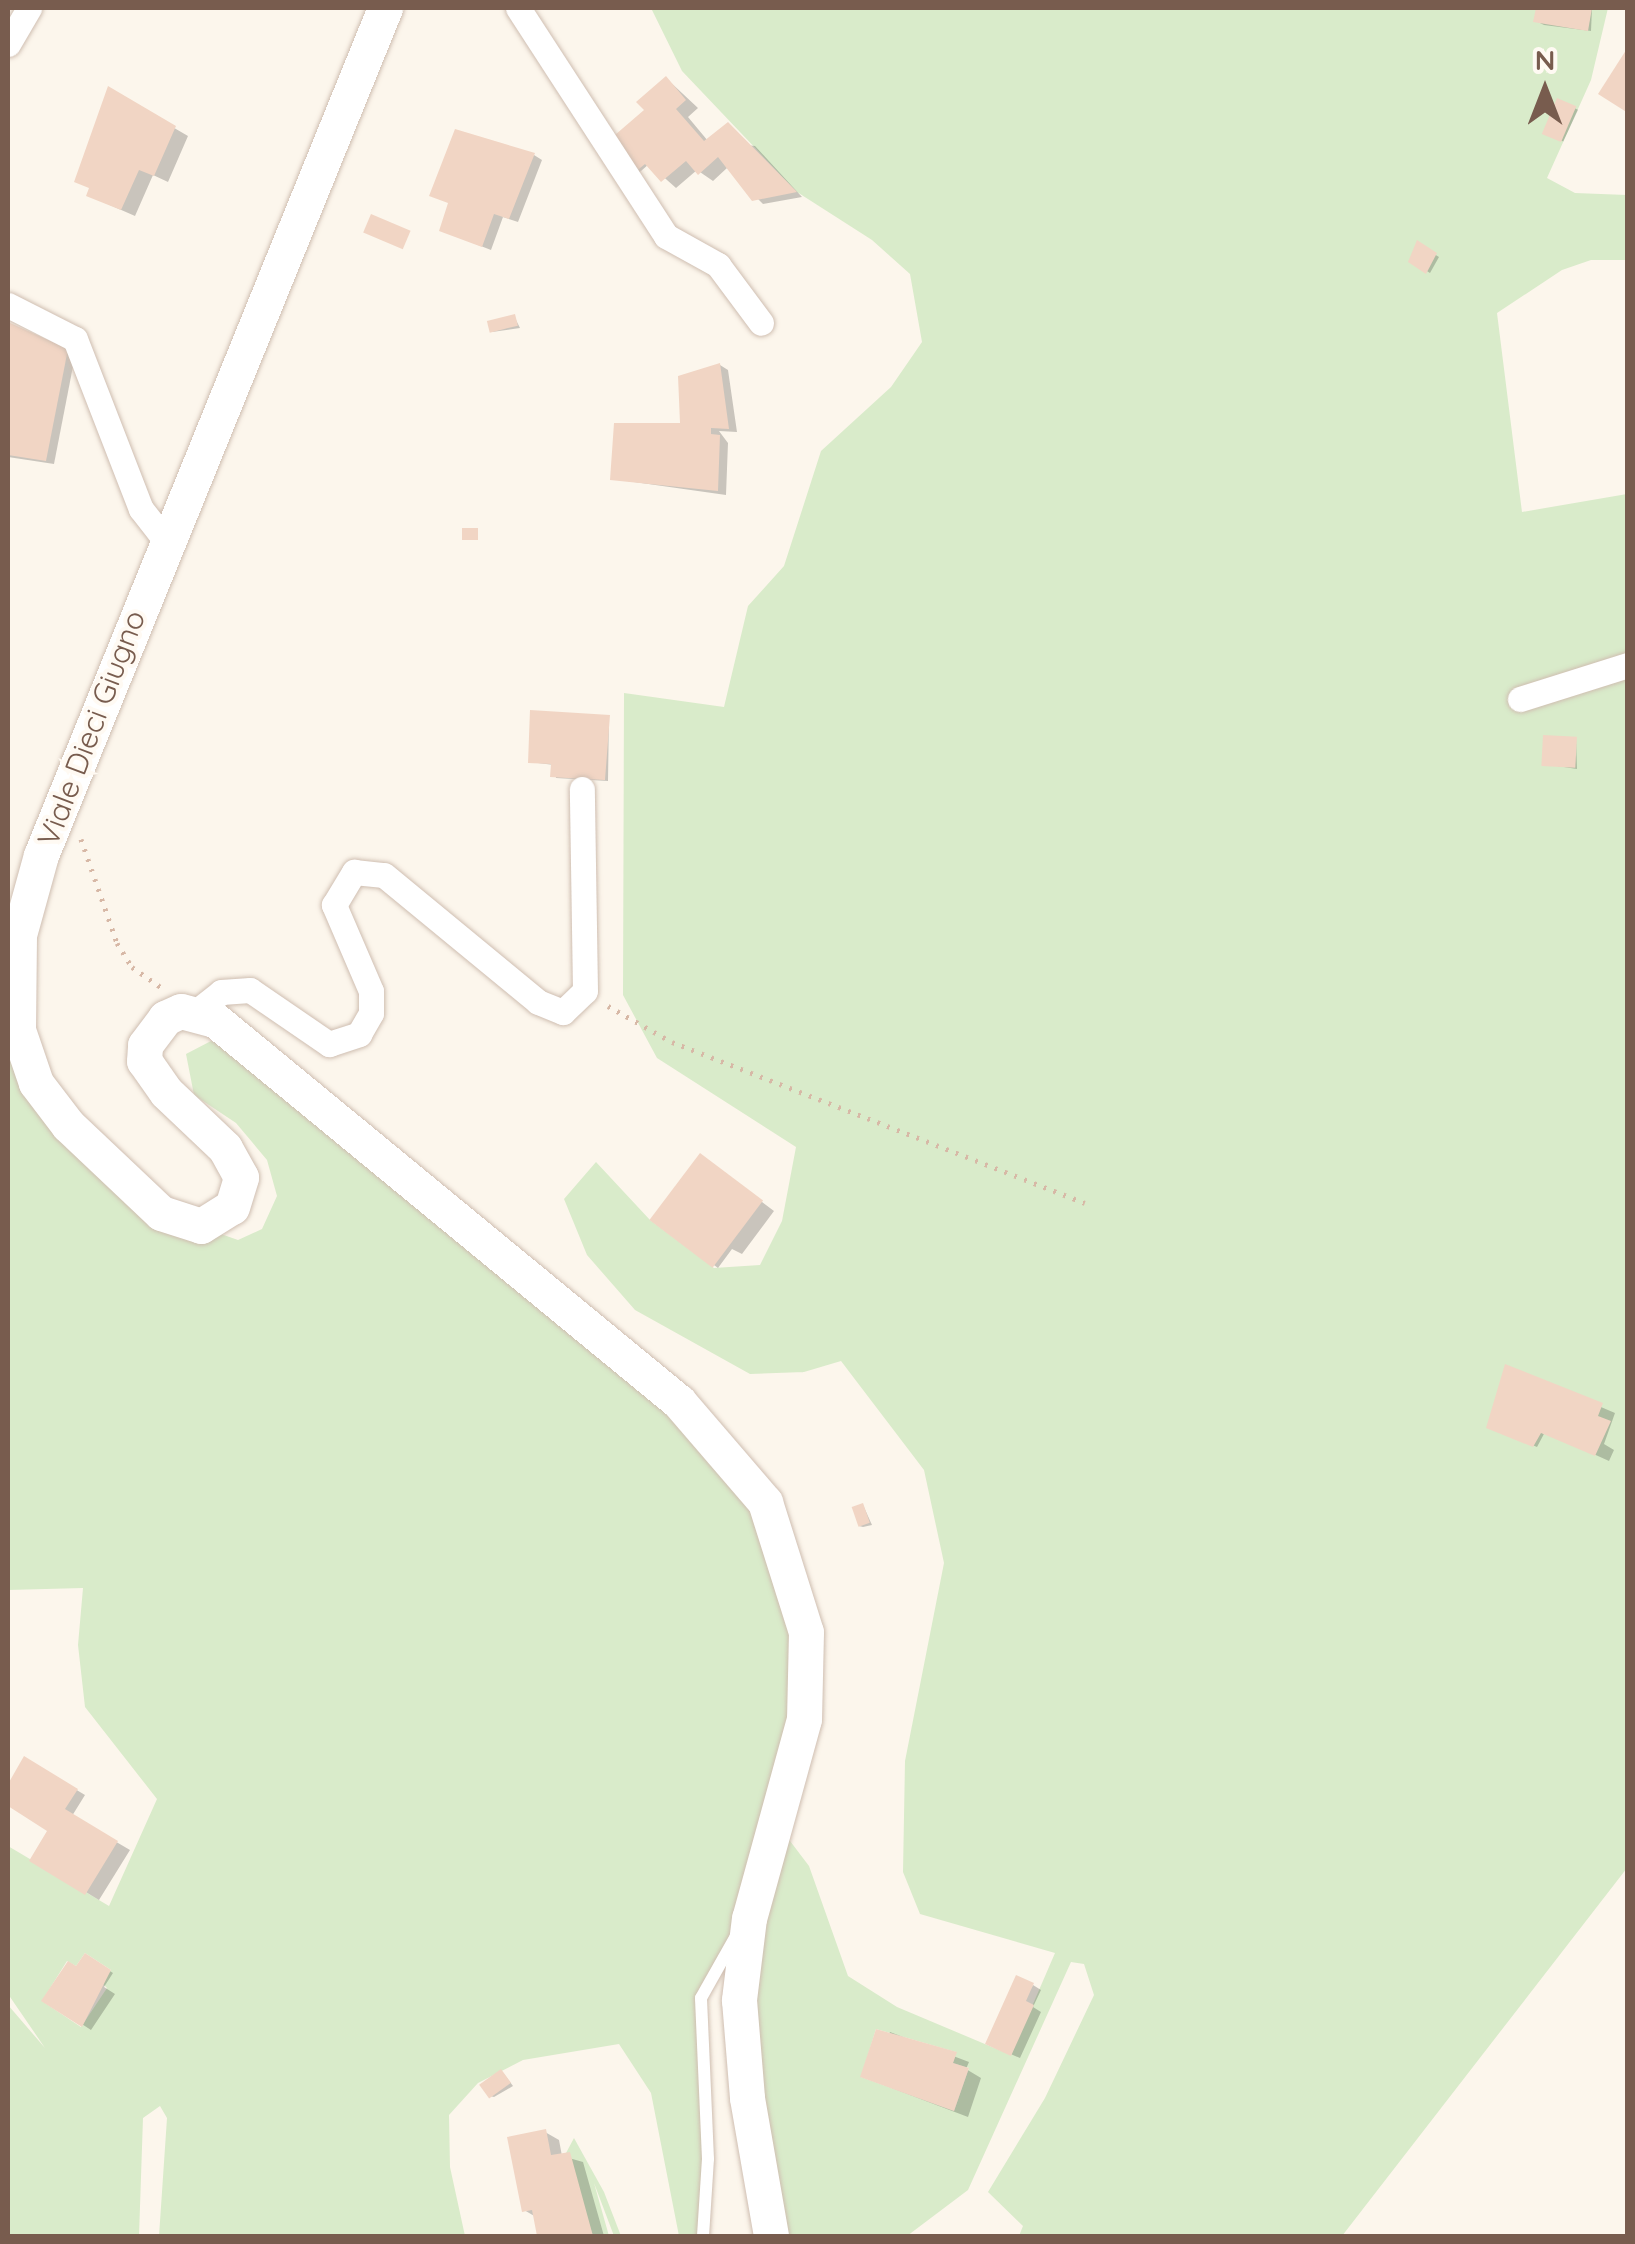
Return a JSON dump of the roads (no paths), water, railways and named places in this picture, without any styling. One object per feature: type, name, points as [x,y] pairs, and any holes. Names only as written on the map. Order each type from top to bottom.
[{"type":"main road","name":"Viale Dieci Giugno","points":[[197,1011],[165,1018],[145,1045],[144,1060],[166,1092],[225,1148],[241,1177],[232,1207],[201,1226],[162,1212],[68,1125],[36,1083],[18,1030],[19,935],[65,791],[164,540],[385,8]]},
{"type":"main road","points":[[197,1011],[679,1402],[765,1502],[806,1632],[804,1719],[749,1918],[738,2000],[747,2098],[772,2236]]},
{"type":"street","points":[[8,44],[29,8]]},
{"type":"street","points":[[518,8],[666,236],[718,265],[761,324]]},
{"type":"street","points":[[8,305],[75,339],[141,509],[164,540]]},
{"type":"street","points":[[1520,698],[1628,665]]},
{"type":"street","name":"Viale Dieci Giugno","points":[[197,1011],[221,992],[250,990],[329,1044],[360,1034],[371,1013],[372,992],[334,905],[354,872],[384,875],[538,1002],[563,1012],[585,992],[582,789]]},
{"type":"lane","points":[[702,2236],[708,2159],[702,1998],[713,1967],[749,1918]]}]
